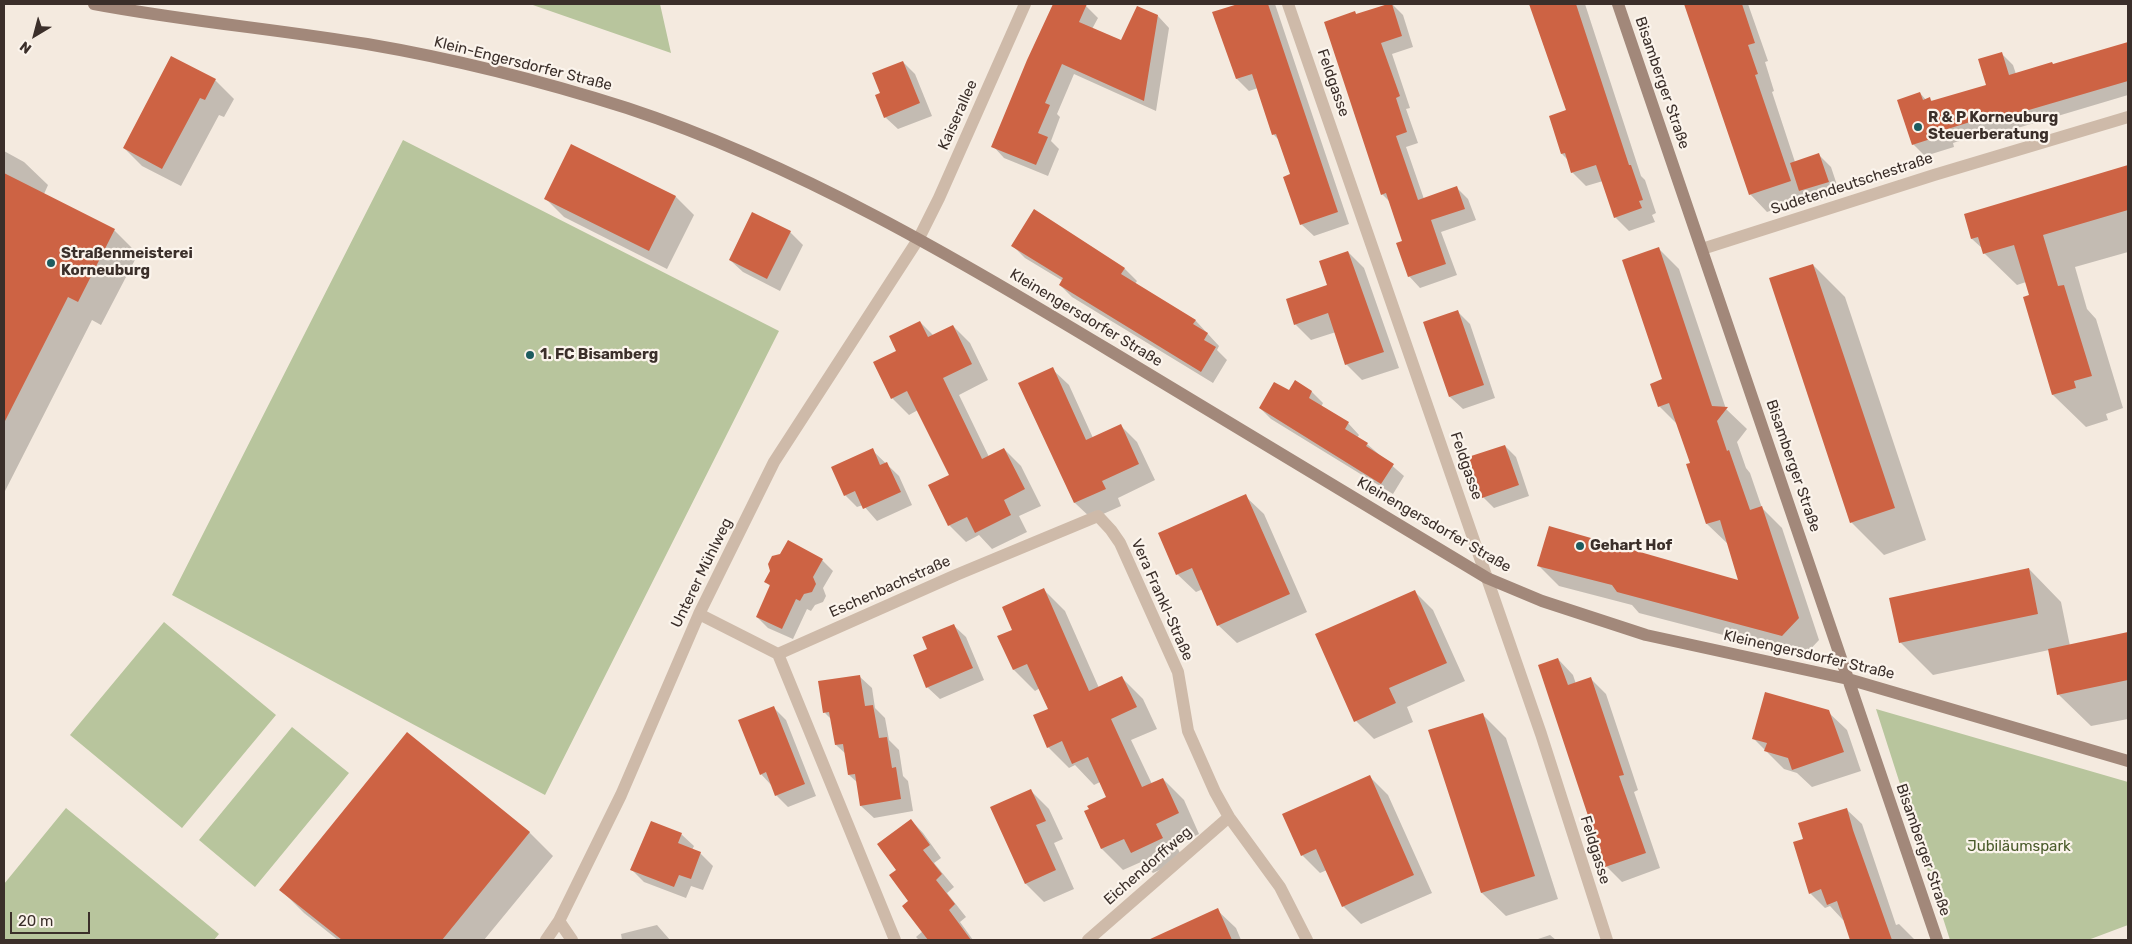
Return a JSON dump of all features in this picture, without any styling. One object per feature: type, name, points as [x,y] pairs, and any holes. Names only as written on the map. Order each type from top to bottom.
[{"type":"main road","name":"Klein-Engersdorfer Straße","points":[[94,4],[176,18],[363,43],[544,83],[627,108],[698,134],[839,196],[918,238]]},
{"type":"main road","name":"Bisamberger Straße","points":[[1618,4],[1937,940]]},
{"type":"main road","name":"Kleinengersdorfer Straße","points":[[918,238],[1029,302],[1487,578],[1542,601],[1646,635],[1848,679],[2128,761]]},
{"type":"street","name":"Kaiserallee","points":[[918,238],[939,198],[1025,4]]},
{"type":"street","name":"Feldgasse","points":[[1288,4],[1541,734],[1606,940]]},
{"type":"street","name":"Sudetendeutschestraße","points":[[1702,249],[1934,175],[2128,117]]},
{"type":"street","name":"Unterer Mühlweg","points":[[546,940],[559,921],[621,795],[699,614],[774,462],[918,238]]},
{"type":"street","name":"Eschenbachstraße","points":[[778,654],[1098,516]]},
{"type":"street","name":"Vera Frankl-Straße","points":[[1098,516],[1120,543],[1178,672],[1188,731],[1215,792],[1230,818],[1280,887],[1307,940]]},
{"type":"street","points":[[699,614],[778,654],[895,940]]},
{"type":"street","name":"Eichendorffweg","points":[[1088,940],[1230,818]]},
{"type":"street","points":[[559,921],[572,940]]},
{"type":"green space","points":[[530,4],[660,4],[671,53]]},
{"type":"green space","points":[[403,140],[779,331],[545,795],[172,595]]},
{"type":"green space","points":[[164,622],[276,715],[182,828],[70,735]]},
{"type":"green space","name":"Jubiläumspark","points":[[1876,709],[2128,782],[2128,925],[2088,940],[1950,940]]},
{"type":"green space","points":[[292,727],[349,773],[255,887],[199,840]]},
{"type":"green space","points":[[66,808],[219,934],[214,940],[4,940],[4,884]]},
{"type":"building","points":[[1053,4],[1087,4],[1079,22],[1121,40],[1137,6],[1158,15],[1144,101],[1062,64],[1045,103],[1050,105],[1038,133],[1048,137],[1036,165],[991,147],[1027,60]]},
{"type":"building","points":[[1238,4],[1268,4],[1338,212],[1300,225],[1283,177],[1290,174],[1276,134],[1272,135],[1252,74],[1236,79],[1212,12]]},
{"type":"building","points":[[1392,4],[1402,36],[1381,43],[1400,96],[1396,98],[1407,132],[1396,136],[1418,200],[1457,186],[1465,209],[1431,220],[1446,264],[1408,277],[1396,243],[1402,241],[1386,193],[1381,195],[1324,22],[1355,11],[1356,14]]},
{"type":"building","points":[[1529,4],[1576,4],[1629,165],[1631,165],[1643,200],[1639,201],[1642,208],[1614,218],[1596,165],[1571,173],[1565,153],[1561,154],[1549,116],[1566,110]]},
{"type":"building","points":[[1684,4],[1742,4],[1755,43],[1748,45],[1758,74],[1755,75],[1791,181],[1749,195]]},
{"type":"building","points":[[2128,42],[2128,81],[1981,124],[1980,119],[1941,131],[1943,135],[1912,145],[1897,100],[1920,92],[1923,100],[1930,97],[1931,101],[1986,85],[1978,59],[2002,52],[2009,75]]},
{"type":"building","points":[[171,56],[216,79],[205,100],[200,98],[162,169],[123,148]]},
{"type":"building","points":[[903,61],[920,103],[884,118],[875,95],[880,93],[872,73]]},
{"type":"building","points":[[571,144],[676,196],[649,251],[544,199]]},
{"type":"building","points":[[1819,153],[1829,182],[1799,191],[1790,163]]},
{"type":"building","points":[[2128,165],[2128,210],[2043,235],[2058,286],[2064,285],[2092,376],[2074,381],[2076,388],[2052,395],[2023,297],[2029,295],[2014,245],[1983,254],[1978,237],[1971,239],[1964,214]]},
{"type":"building","name":"Straßenmeisterei Korneuburg","points":[[4,173],[115,229],[78,302],[68,297],[4,423]]},
{"type":"building","points":[[1034,209],[1125,268],[1121,274],[1196,320],[1193,324],[1208,333],[1204,340],[1216,347],[1201,372],[1059,285],[1063,278],[1011,246]]},
{"type":"building","points":[[752,212],[791,231],[767,279],[729,260]]},
{"type":"building","name":"Gehart Hof","points":[[1659,247],[1712,406],[1728,407],[1717,421],[1727,451],[1729,450],[1750,510],[1762,506],[1799,618],[1782,636],[1617,592],[1612,585],[1537,566],[1549,526],[1738,580],[1720,520],[1706,524],[1686,464],[1690,463],[1669,403],[1658,407],[1650,384],[1662,379],[1622,260]]},
{"type":"building","points":[[1348,251],[1384,352],[1345,365],[1328,313],[1294,325],[1286,299],[1327,285],[1319,261]]},
{"type":"building","points":[[1813,264],[1895,508],[1850,523],[1769,278]]},
{"type":"building","points":[[1458,310],[1484,385],[1449,397],[1423,322]]},
{"type":"building","points":[[920,321],[928,337],[953,325],[972,364],[943,378],[982,459],[1004,448],[1025,489],[1004,500],[1011,515],[975,533],[967,517],[948,526],[928,485],[949,475],[907,391],[891,399],[873,362],[896,351],[889,336]]},
{"type":"building","points":[[1053,367],[1086,440],[1121,424],[1139,464],[1102,481],[1106,489],[1074,503],[1018,383]]},
{"type":"building","points":[[1295,380],[1312,391],[1309,398],[1349,422],[1345,429],[1368,443],[1366,446],[1394,464],[1381,484],[1259,408],[1274,382],[1289,390]]},
{"type":"building","points":[[1505,445],[1519,485],[1482,498],[1468,457]]},
{"type":"building","points":[[873,448],[880,465],[887,462],[901,492],[863,509],[855,491],[844,496],[831,467]]},
{"type":"building","points":[[1246,494],[1290,594],[1217,626],[1192,568],[1176,575],[1158,533]]},
{"type":"building","points":[[788,540],[823,559],[813,577],[816,584],[812,592],[804,594],[800,601],[796,599],[782,629],[756,617],[770,585],[764,582],[770,571],[768,564],[772,556],[780,554]]},
{"type":"building","points":[[2029,568],[2038,614],[1899,643],[1889,598]]},
{"type":"building","points":[[1044,588],[1089,691],[1122,676],[1137,707],[1111,719],[1142,787],[1163,778],[1179,813],[1156,824],[1163,838],[1131,853],[1124,839],[1101,849],[1084,811],[1089,809],[1087,806],[1106,797],[1088,757],[1072,764],[1062,741],[1047,748],[1033,715],[1048,709],[1027,664],[1013,670],[997,636],[1012,630],[1002,607]]},
{"type":"building","points":[[1415,590],[1447,663],[1389,688],[1396,703],[1354,722],[1315,634]]},
{"type":"building","points":[[954,624],[973,668],[926,688],[913,655],[927,649],[922,637]]},
{"type":"building","points":[[2128,632],[2128,680],[2057,695],[2048,649]]},
{"type":"building","points":[[1558,658],[1568,685],[1591,677],[1624,775],[1619,776],[1646,853],[1605,867],[1538,665]]},
{"type":"building","points":[[860,675],[865,706],[873,705],[879,738],[887,737],[892,768],[896,767],[901,799],[860,806],[855,774],[848,775],[843,744],[835,745],[829,712],[823,713],[818,681]]},
{"type":"building","points":[[1765,692],[1829,710],[1844,752],[1792,770],[1788,758],[1764,751],[1767,743],[1752,739]]},
{"type":"building","points":[[774,706],[805,784],[775,796],[766,772],[760,775],[738,720]]},
{"type":"building","points":[[1483,713],[1535,876],[1481,893],[1428,730]]},
{"type":"building","points":[[407,732],[530,832],[442,940],[342,940],[279,890]]},
{"type":"building","points":[[1370,775],[1414,875],[1342,907],[1316,849],[1301,856],[1282,814]]},
{"type":"building","points":[[1031,789],[1046,821],[1036,825],[1056,870],[1025,884],[990,807]]},
{"type":"building","points":[[1847,808],[1892,940],[1850,940],[1837,901],[1827,905],[1821,889],[1809,894],[1793,842],[1803,839],[1798,823]]},
{"type":"building","points":[[911,819],[930,845],[923,850],[942,874],[936,880],[955,904],[949,910],[971,940],[928,940],[902,906],[908,901],[889,875],[896,870],[877,844]]},
{"type":"building","points":[[651,821],[682,833],[678,843],[701,852],[691,879],[679,875],[674,887],[630,870]]},
{"type":"building","points":[[1218,908],[1232,940],[1148,940]]},
{"type":"place","name":"R & P Korneuburg Steuerberatung","points":[[1918,127]]},
{"type":"place","name":"Straßenmeisterei Korneuburg","points":[[51,263]]},
{"type":"place","name":"1. FC Bisamberg","points":[[530,355]]},
{"type":"place","name":"Gehart Hof","points":[[1580,546]]}]
